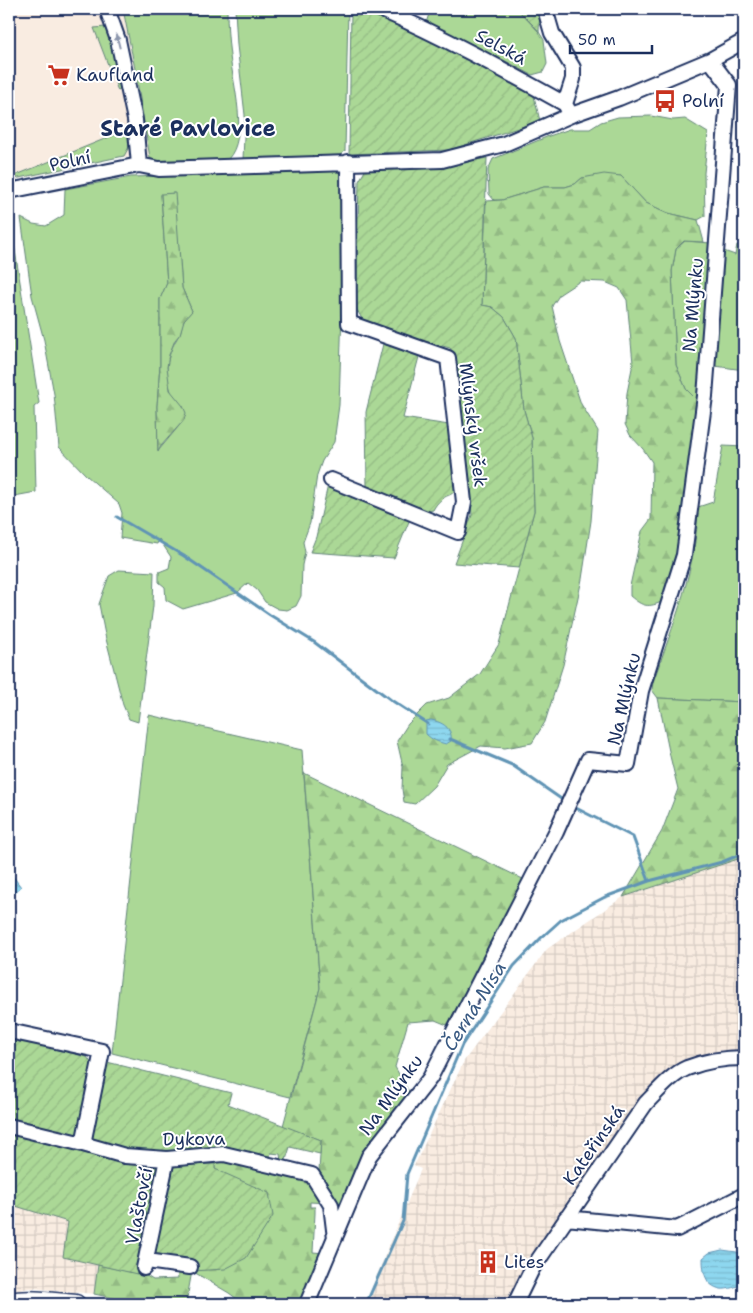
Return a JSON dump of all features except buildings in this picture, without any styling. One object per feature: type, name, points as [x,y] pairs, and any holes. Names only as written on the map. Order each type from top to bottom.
[{"type":"main road","points":[[9,1302],[17,1300],[76,1304]]},
{"type":"street","points":[[107,9],[118,40],[134,120],[140,166]]},
{"type":"street","name":"Selská","points":[[380,9],[424,28],[475,54],[568,109]]},
{"type":"street","points":[[545,9],[552,34],[568,58],[572,68],[573,79],[568,109]]},
{"type":"street","name":"Polní","points":[[9,191],[140,166],[160,170],[442,160],[504,144],[568,109],[619,98],[710,60],[744,41]]},
{"type":"street","name":"Na Mlýnku","points":[[308,1304],[369,1156],[430,1078],[556,832],[588,760],[628,764],[641,691],[684,555],[704,396],[729,86],[710,60]]},
{"type":"street","name":"Mlýnský vršek","points":[[331,480],[458,532],[464,502],[448,358],[349,323],[348,162]]},
{"type":"street","points":[[9,1031],[102,1051],[83,1144]]},
{"type":"street","name":"Kateřinská","points":[[515,1304],[532,1269],[646,1103],[665,1084],[686,1068],[725,1058],[744,1058]]},
{"type":"street","name":"Dykova","points":[[9,1126],[125,1156],[167,1159],[224,1154],[312,1176],[331,1205],[336,1239]]},
{"type":"street","name":"Vlaštovčí","points":[[167,1159],[146,1264],[190,1267]]},
{"type":"street","points":[[566,1218],[677,1229],[744,1195]]},
{"type":"shaded area","points":[[9,9],[123,9],[150,158],[120,157],[9,181]]},
{"type":"shaded area","points":[[744,857],[744,1052],[653,1088],[604,1152],[554,1227],[509,1304],[365,1304],[421,1169],[414,1166],[464,1061],[547,949],[623,897]]},
{"type":"shaded area","points":[[9,1203],[68,1222],[98,1265],[94,1294],[30,1288],[9,1292]]},
{"type":"green space","points":[[123,9],[227,9],[227,26],[239,124],[238,138],[228,159],[163,163],[150,158]]},
{"type":"green space","points":[[235,9],[348,9],[345,151],[339,156],[243,159],[245,115]]},
{"type":"green space","points":[[351,9],[365,9],[415,30],[532,88],[540,121],[449,150],[349,154]]},
{"type":"green space","points":[[428,9],[517,9],[544,40],[547,64],[543,72],[532,75],[426,23],[429,14]]},
{"type":"green space","points":[[517,9],[540,9],[539,32],[537,29]]},
{"type":"green space","points":[[106,27],[114,36],[122,89],[118,91],[94,28]]},
{"type":"green space","points":[[651,116],[673,120],[685,119],[708,133],[704,173],[705,216],[698,220],[668,213],[646,203],[621,176],[582,178],[575,184],[565,187],[544,187],[502,200],[494,200],[489,194],[488,170],[493,159],[570,129],[590,129],[601,122],[618,117]]},
{"type":"green space","points":[[129,129],[129,147],[124,156],[9,180],[9,178]]},
{"type":"green space","points":[[487,158],[482,305],[492,307],[504,317],[516,338],[524,410],[532,438],[534,511],[519,568],[454,563],[472,515],[455,356],[450,348],[371,326],[363,320],[356,306],[359,181],[366,169],[437,167]]},
{"type":"green space","points":[[336,171],[341,174],[346,183],[339,405],[334,442],[322,461],[317,475],[310,523],[303,542],[305,552],[302,565],[301,596],[296,606],[287,610],[278,609],[265,602],[257,590],[248,583],[237,593],[183,609],[166,600],[165,587],[159,582],[159,572],[169,568],[171,557],[159,539],[157,544],[120,538],[122,513],[119,504],[87,476],[59,447],[54,394],[44,340],[32,296],[21,218],[33,224],[46,226],[64,215],[65,189],[131,177]],"holes":[[[174,193],[182,288],[192,311],[183,322],[167,368],[170,388],[184,420],[158,451],[157,406],[160,365],[160,299],[167,283],[161,195]]]},
{"type":"green space","points":[[604,174],[621,176],[646,203],[668,213],[698,220],[704,242],[684,241],[676,249],[672,271],[676,365],[686,389],[699,402],[680,555],[664,601],[654,605],[646,605],[630,596],[630,586],[642,531],[651,519],[652,462],[630,435],[625,424],[627,393],[633,363],[627,300],[619,288],[605,282],[580,281],[560,294],[552,306],[560,341],[581,404],[598,431],[591,521],[582,579],[563,665],[545,722],[532,743],[505,748],[481,746],[447,764],[434,786],[415,804],[404,802],[402,789],[403,767],[397,741],[408,724],[427,705],[449,698],[480,674],[499,644],[534,511],[532,438],[524,410],[516,338],[504,317],[492,307],[482,305],[486,201],[502,200],[544,187],[565,187],[575,184],[582,178]]},
{"type":"green space","points":[[175,193],[182,288],[192,311],[184,320],[180,334],[175,340],[167,367],[170,390],[183,406],[186,413],[184,420],[158,452],[157,406],[160,365],[160,299],[167,283],[161,194]]},
{"type":"green space","points":[[9,212],[39,403],[34,407],[36,492],[9,497]]},
{"type":"green space","points":[[685,241],[711,243],[699,402],[686,389],[676,365],[672,271],[676,249]]},
{"type":"green space","points":[[737,245],[744,246],[744,370],[715,366],[721,250],[735,255]]},
{"type":"green space","points":[[383,344],[420,353],[403,418],[449,425],[456,488],[452,494],[439,501],[433,510],[427,511],[367,487],[366,412]]},
{"type":"green space","points":[[723,446],[744,447],[744,702],[658,698],[652,690],[653,682],[676,618],[689,574],[697,529],[698,507],[713,502]]},
{"type":"green space","points":[[328,485],[410,519],[394,558],[310,552],[316,537]]},
{"type":"green space","points":[[119,570],[154,572],[153,606],[138,722],[129,719],[123,705],[99,604],[109,576]]},
{"type":"green space","points":[[658,698],[744,702],[744,857],[623,897],[662,831],[678,789]]},
{"type":"green space","points":[[149,715],[302,750],[320,988],[290,1097],[112,1053]]},
{"type":"green space","points":[[304,773],[527,881],[447,1025],[435,1020],[408,1022],[395,1067],[410,1094],[341,1210],[335,1208],[333,1194],[319,1171],[321,1140],[283,1126],[320,988]]},
{"type":"green space","points":[[9,1038],[87,1057],[92,1064],[81,1137],[9,1123]]},
{"type":"green space","points":[[103,1061],[231,1093],[228,1104],[321,1140],[320,1154],[290,1147],[285,1163],[281,1161],[280,1154],[271,1153],[270,1157],[223,1149],[143,1154],[96,1143],[92,1137]]},
{"type":"green space","points":[[9,1131],[117,1159],[156,1165],[160,1171],[137,1274],[63,1257],[68,1222],[9,1204]]},
{"type":"green space","points":[[222,1156],[310,1180],[327,1203],[310,1202],[310,1207],[315,1207],[313,1252],[324,1253],[303,1304],[244,1304],[192,1271],[186,1304],[142,1304],[94,1294],[98,1265],[145,1275],[153,1280],[178,1279],[177,1269],[215,1169],[215,1164]]},
{"type":"green space","points":[[215,1164],[215,1169],[269,1193],[273,1216],[246,1258],[225,1269],[192,1271],[153,1258],[169,1171],[175,1165]]},
{"type":"water","points":[[431,720],[446,726],[451,736],[451,741],[446,744],[426,734],[426,721]]},
{"type":"water","points":[[9,871],[21,887],[9,897]]},
{"type":"water","points":[[722,1250],[744,1253],[744,1284],[721,1289],[708,1282],[704,1273],[703,1258],[709,1253]]},
{"type":"waterway","points":[[117,517],[184,556],[270,615],[314,642],[391,700],[428,724]]},
{"type":"waterway","points":[[450,739],[512,765],[564,801]]},
{"type":"waterway","points":[[572,806],[633,837],[649,881]]},
{"type":"waterway","name":"Černá Nisa","points":[[366,1304],[403,1221],[407,1174],[462,1045],[514,966],[561,920],[605,897],[649,881],[722,862],[744,853]]},
{"type":"waterway","points":[[728,1304],[744,1300]]},
{"type":"place","name":"Kaufland","points":[[59,75]]},
{"type":"place","name":"Polní","points":[[665,101]]},
{"type":"place","name":"Lites","points":[[488,1262]]},
{"type":"district","name":"Staré Pavlovice","points":[[188,128]]}]
